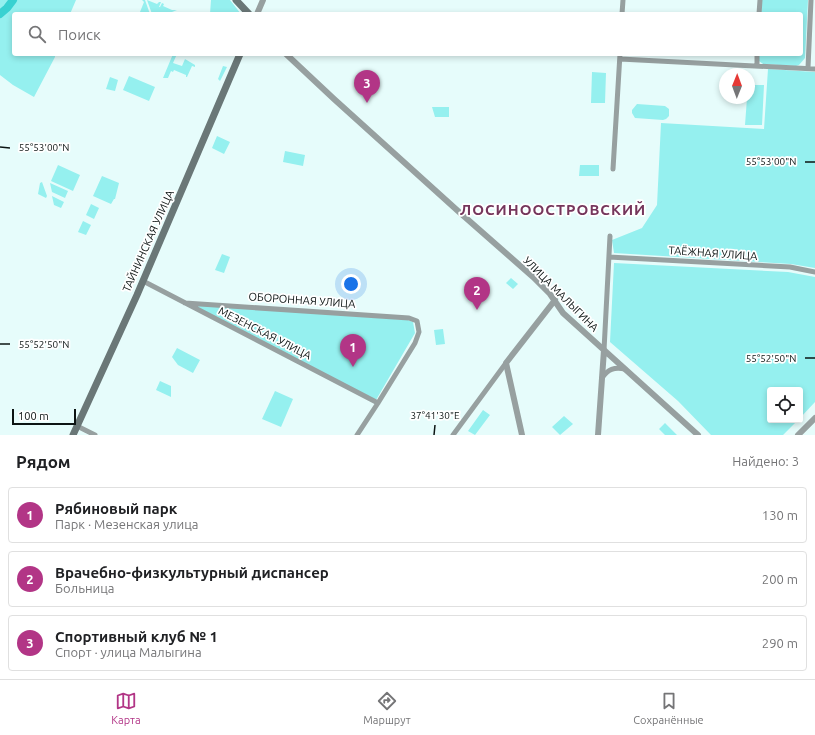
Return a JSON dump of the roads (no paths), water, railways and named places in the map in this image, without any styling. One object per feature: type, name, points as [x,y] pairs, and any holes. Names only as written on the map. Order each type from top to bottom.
[{"type":"main road","points":[[236,0],[246,12]]},
{"type":"main road","name":"ТАЙНИНСКАЯ УЛИЦА","points":[[73,435],[142,281],[239,56]]},
{"type":"street","points":[[258,12],[263,0]]},
{"type":"street","points":[[622,12],[623,0]]},
{"type":"street","points":[[760,0],[760,12]]},
{"type":"street","points":[[808,68],[811,0]]},
{"type":"street","name":"УЛИЦА МАЛЫГИНА","points":[[288,56],[461,214],[533,276],[549,292],[563,313],[698,435]]},
{"type":"street","points":[[613,168],[620,56],[815,69]]},
{"type":"street","points":[[757,56],[757,66]]},
{"type":"street","points":[[598,435],[610,236]]},
{"type":"street","name":"ТАЁЖНАЯ УЛИЦА","points":[[609,258],[790,268],[815,272]]},
{"type":"street","name":"МЕЗЕНСКАЯ УЛИЦА","points":[[142,281],[378,403]]},
{"type":"street","points":[[453,435],[555,300]]},
{"type":"street","name":"ОБОРОННАЯ УЛИЦА","points":[[185,303],[409,318],[417,321],[419,332],[415,343],[378,403]]},
{"type":"street","points":[[506,363],[522,435]]},
{"type":"street","points":[[602,378],[612,368],[625,369]]},
{"type":"street","points":[[356,435],[378,403]]},
{"type":"street","points":[[798,435],[815,418]]},
{"type":"street","points":[[77,426],[95,435]]},
{"type":"waterway","points":[[0,14],[13,0]]},
{"type":"place","name":"Спортивный клуб № 1","points":[[367,103]]},
{"type":"place","name":"Врачебно-физкультурный диспансер","points":[[477,310]]},
{"type":"place","name":"Рябиновый парк","points":[[353,367]]},
{"type":"district","name":"ЛОСИНООСТРОВСКИЙ","points":[[553,209]]}]
